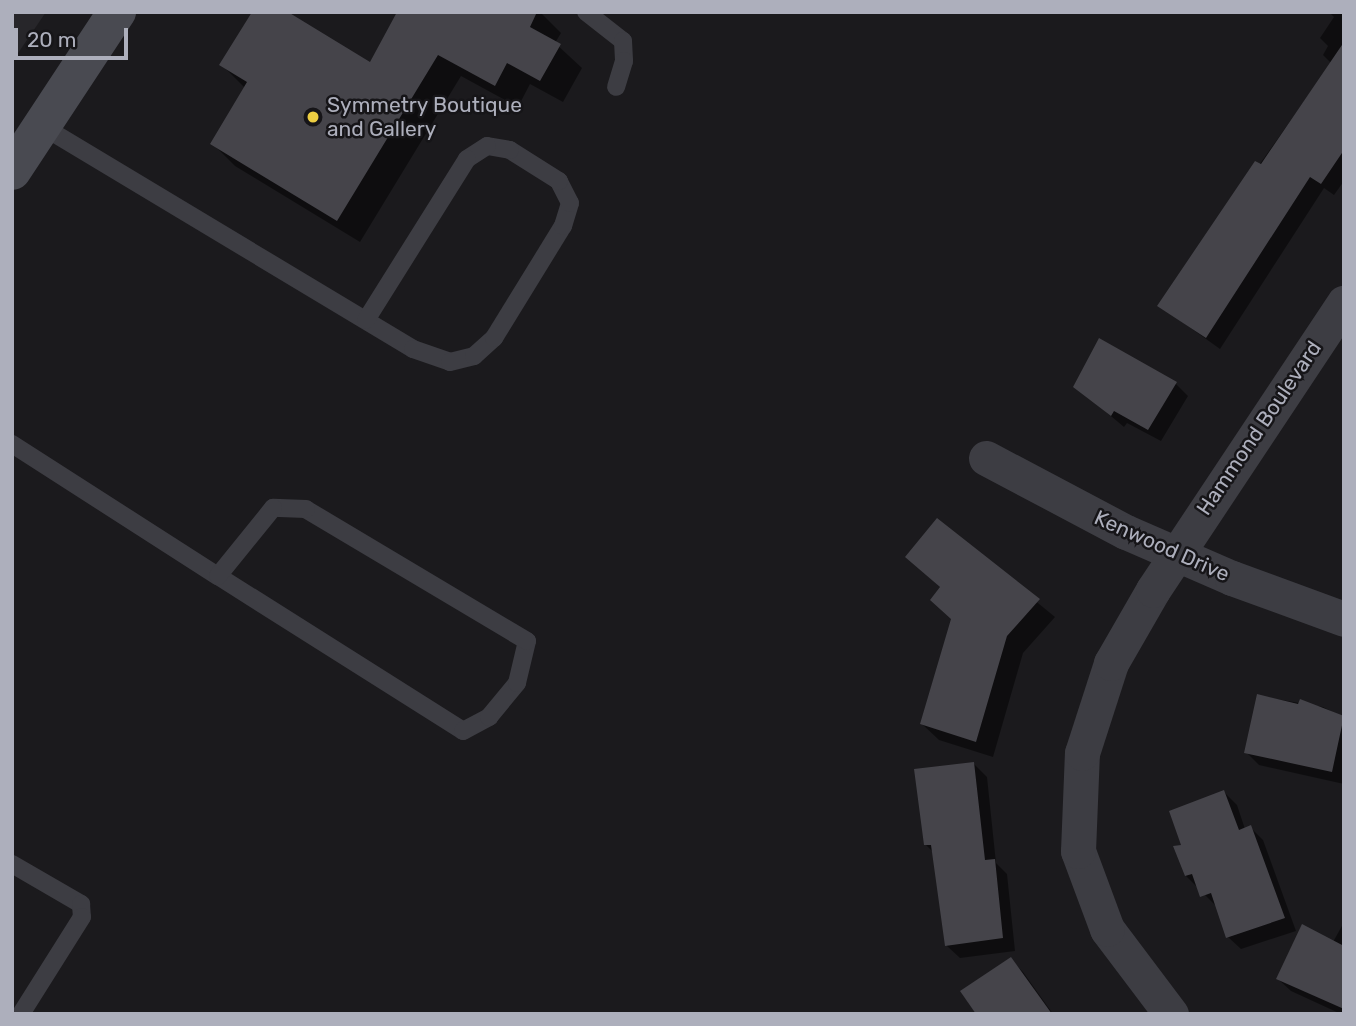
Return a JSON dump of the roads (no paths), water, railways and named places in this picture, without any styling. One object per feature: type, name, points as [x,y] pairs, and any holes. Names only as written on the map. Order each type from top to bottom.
[{"type":"main road","points":[[12,171],[117,12]]},
{"type":"street","name":"Hammond Boulevard","points":[[1171,1014],[1107,929],[1078,851],[1082,753],[1111,663],[1175,554],[1344,303]]},
{"type":"street","name":"Kenwood Drive","points":[[986,458],[1175,554],[1344,619]]},
{"type":"lane","points":[[586,12],[623,41],[624,61],[616,87]]},
{"type":"lane","points":[[42,126],[413,349],[450,362],[474,356],[494,338],[563,226],[570,203],[559,181],[510,150],[486,146],[467,159],[366,320]]},
{"type":"lane","points":[[12,444],[218,576],[463,730],[489,717],[517,683],[527,641],[306,509],[273,508],[218,576]]},
{"type":"lane","points":[[12,864],[80,904],[82,917],[21,1014]]},
{"type":"place","name":"Symmetry Boutique and Gallery","points":[[313,117]]}]
